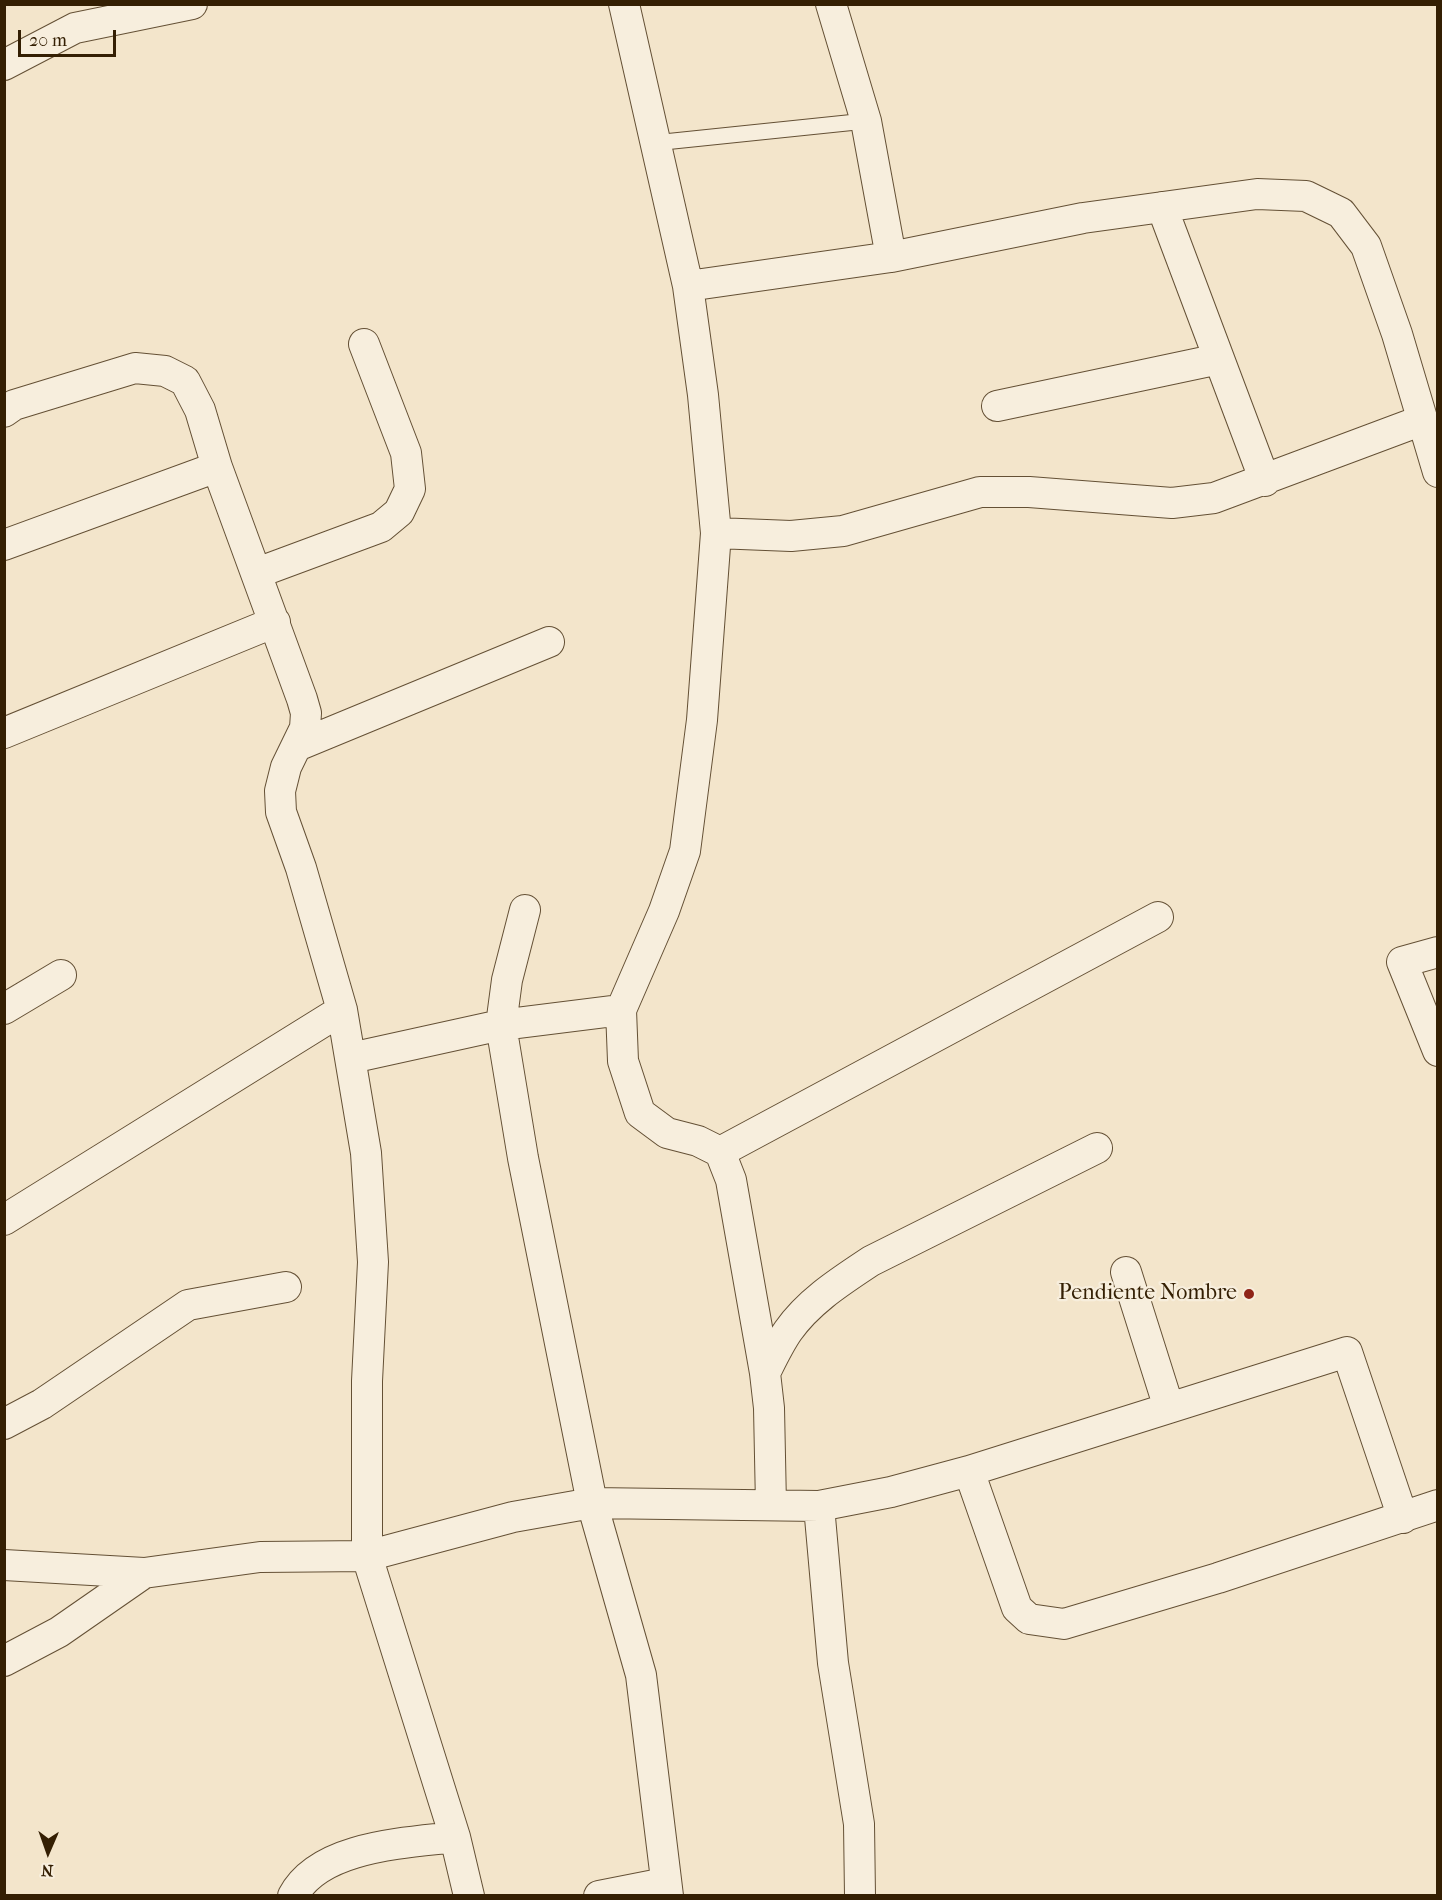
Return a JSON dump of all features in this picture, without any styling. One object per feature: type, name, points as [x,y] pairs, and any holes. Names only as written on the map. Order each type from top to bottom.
[{"type":"street","points":[[4,65],[72,16],[192,4]]},
{"type":"street","points":[[624,4],[688,286],[703,396],[716,533],[702,720],[685,851],[664,911],[621,1010],[623,1061],[640,1113],[667,1133],[698,1141],[720,1152],[731,1180],[765,1373],[769,1408],[771,1505]]},
{"type":"street","points":[[831,4],[866,121],[891,257]]},
{"type":"street","points":[[688,286],[891,257],[1083,218],[1257,194],[1306,196],[1341,213],[1366,246],[1397,334],[1420,421],[1437,472]]},
{"type":"street","points":[[1162,207],[1265,481]]},
{"type":"street","points":[[256,573],[381,528],[399,512],[410,489],[406,453],[364,344]]},
{"type":"street","points":[[997,406],[1219,359]]},
{"type":"street","points":[[4,412],[14,405],[135,368],[165,371],[185,381],[200,410],[218,467],[306,713],[305,728],[286,767],[282,783],[281,812],[301,868],[342,1010],[366,1153],[373,1262],[366,1381],[367,1556],[455,1837],[469,1896]]},
{"type":"street","points":[[716,533],[791,536],[843,531],[980,492],[1029,492],[1172,503],[1214,498],[1265,481],[1420,421]]},
{"type":"street","points":[[4,545],[218,467]]},
{"type":"street","points":[[4,733],[275,622]]},
{"type":"street","points":[[297,746],[549,642]]},
{"type":"street","points":[[525,910],[507,980],[501,1025],[523,1158],[592,1503],[641,1675],[666,1889],[599,1896]]},
{"type":"street","points":[[720,1152],[1158,916]]},
{"type":"street","points":[[1437,952],[1402,962],[1437,1051]]},
{"type":"street","points":[[4,1009],[61,975]]},
{"type":"street","points":[[4,1220],[342,1010]]},
{"type":"street","points":[[351,1058],[501,1025],[621,1010]]},
{"type":"street","points":[[765,1373],[788,1331],[813,1304],[839,1282],[871,1262],[1097,1148]]},
{"type":"street","points":[[1126,1272],[1169,1408]]},
{"type":"street","points":[[4,1424],[42,1404],[188,1305],[286,1287]]},
{"type":"street","points":[[4,1565],[144,1573],[260,1557],[367,1556],[513,1517],[592,1503],[819,1506],[891,1492],[969,1471],[1347,1352],[1403,1518]]},
{"type":"street","points":[[969,1471],[1017,1608],[1029,1619],[1044,1623],[1064,1624],[1403,1518],[1437,1505]]},
{"type":"street","points":[[819,1506],[833,1663],[859,1824],[860,1896]]},
{"type":"street","points":[[4,1661],[59,1632],[144,1573]]},
{"type":"street","points":[[293,1896],[298,1886],[331,1860],[389,1845],[455,1837]]},
{"type":"lane","points":[[654,143],[866,121]]},
{"type":"place","name":"Pendiente Nombre","points":[[1249,1294]]}]
